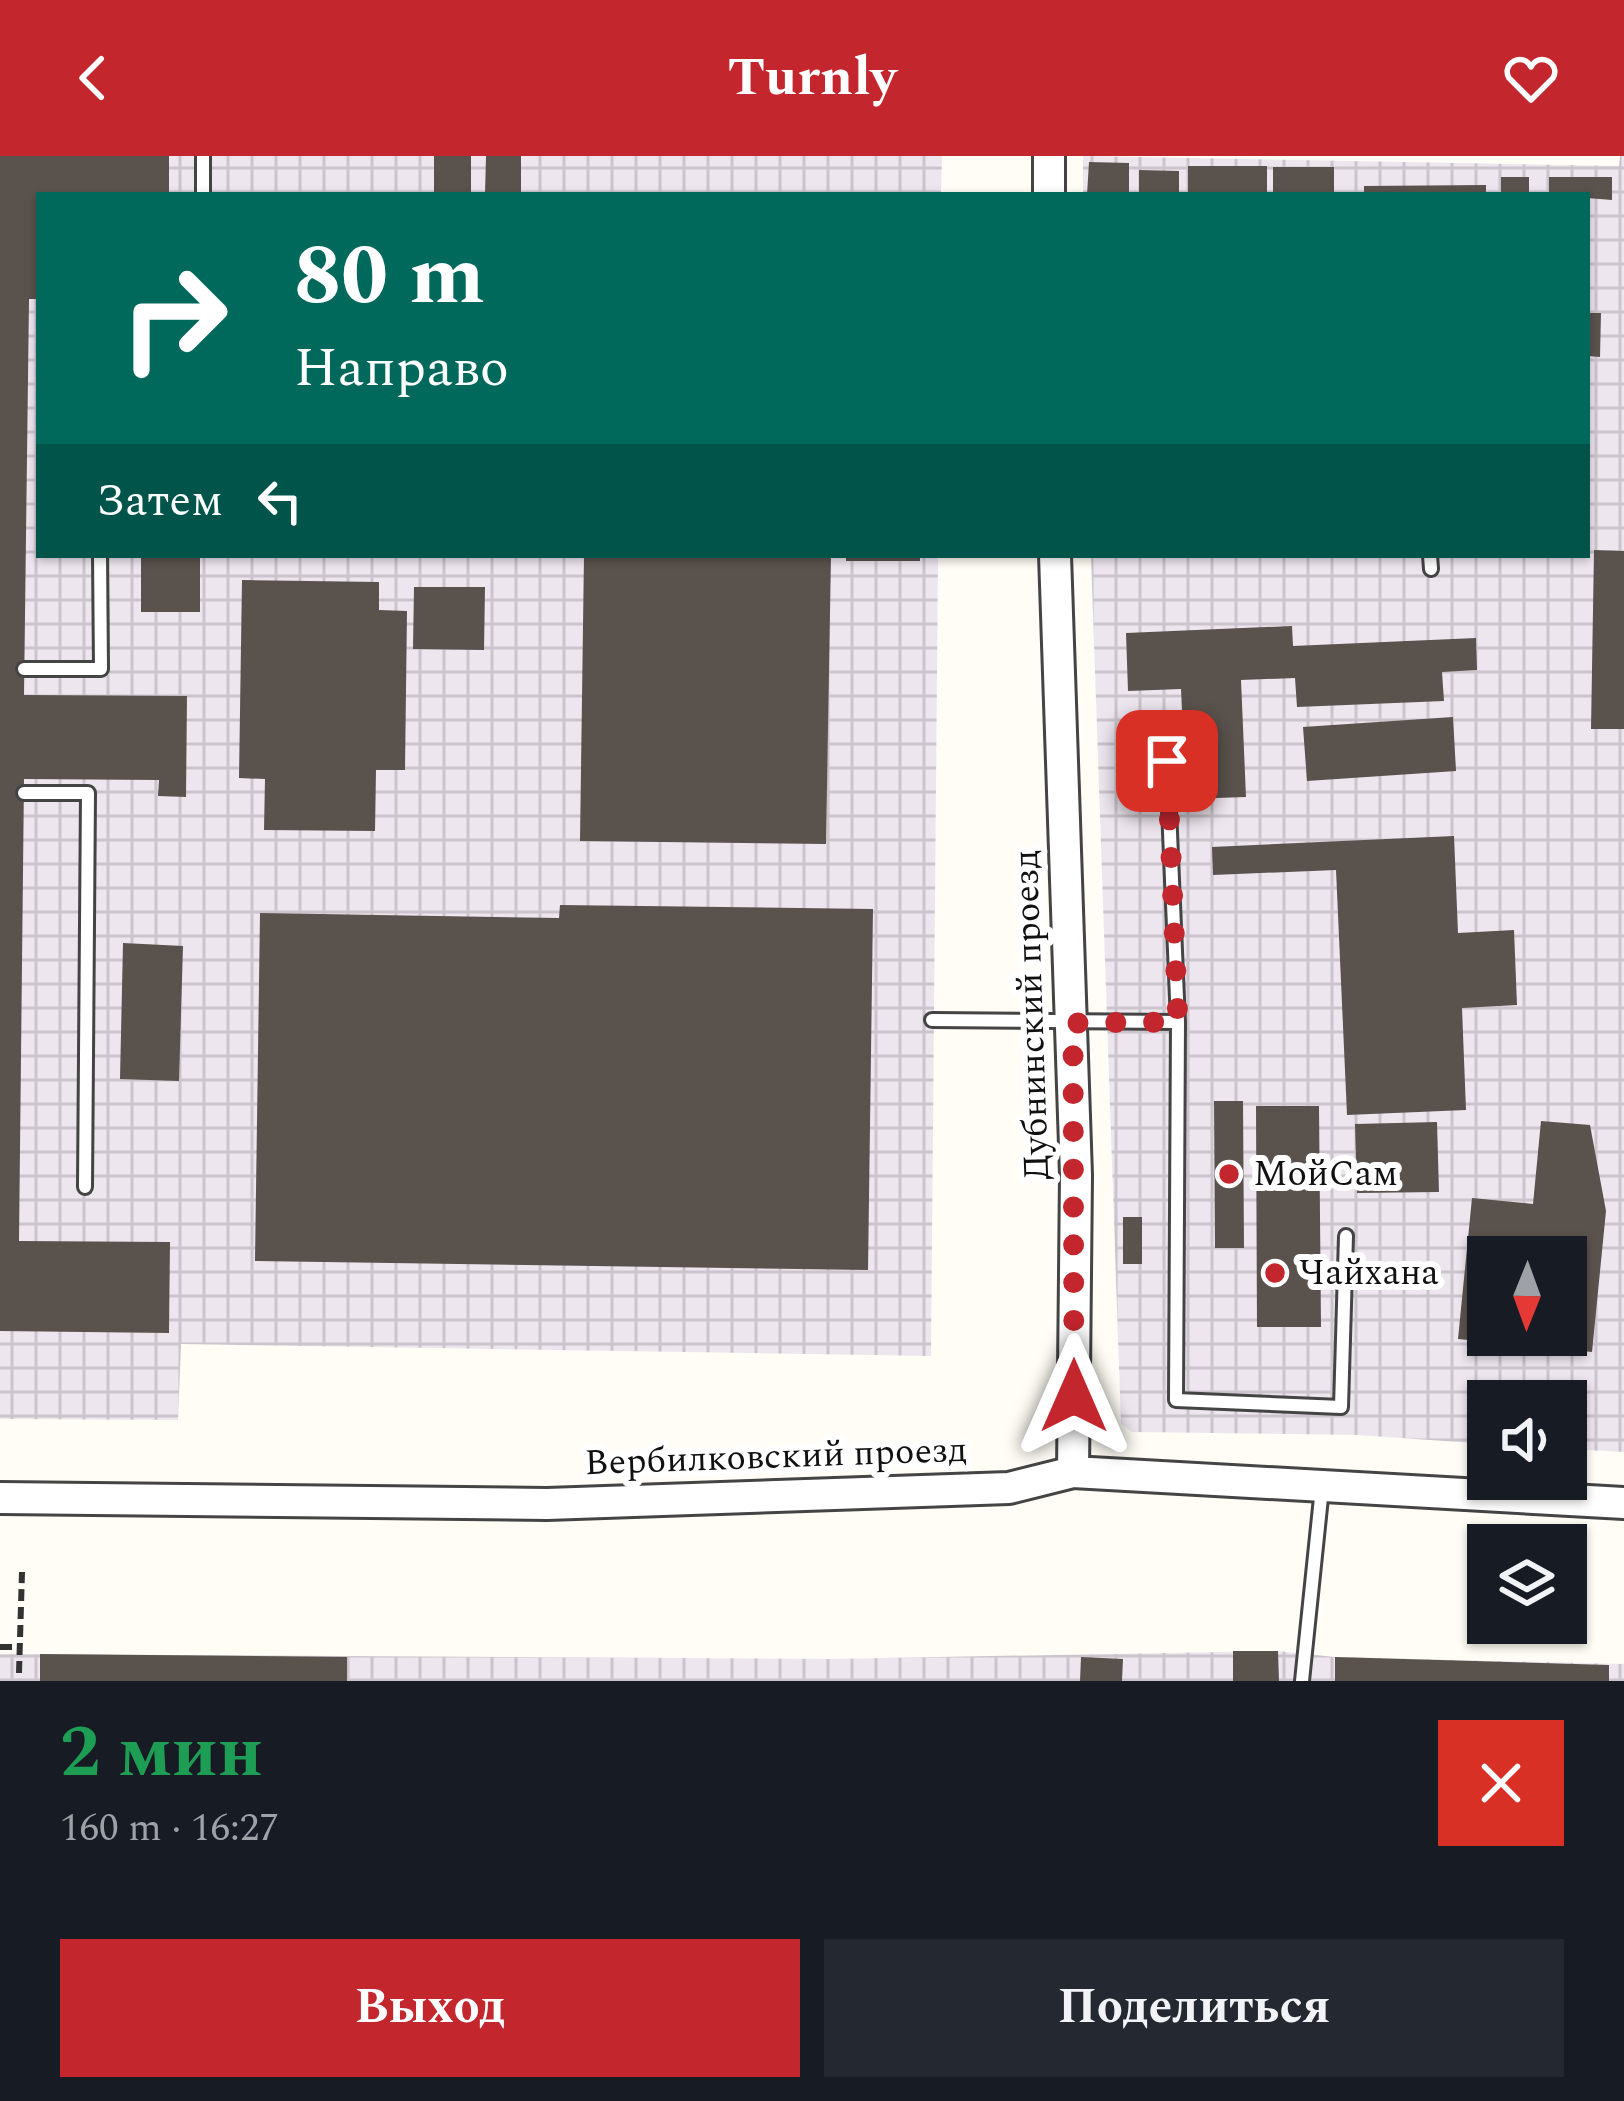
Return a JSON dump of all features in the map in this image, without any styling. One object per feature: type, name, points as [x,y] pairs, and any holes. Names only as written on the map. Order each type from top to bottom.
[{"type":"street","points":[[1049,156],[1049,192]]},
{"type":"street","name":"Дубнинский проезд","points":[[1054,558],[1073,1023],[1073,1472]]},
{"type":"street","name":"Вербилковский проезд","points":[[0,1498],[548,1504],[1009,1488],[1073,1472],[1624,1503]]},
{"type":"lane","points":[[203,156],[203,192]]},
{"type":"lane","points":[[24,669],[100,669],[100,558]]},
{"type":"lane","points":[[1167,761],[1178,1022],[1176,1400],[1341,1407],[1346,1236]]},
{"type":"lane","points":[[24,793],[88,794],[85,1187]]},
{"type":"lane","points":[[932,1020],[1178,1022]]},
{"type":"lane","points":[[1302,1681],[1322,1488]]},
{"type":"path","points":[[19,1673],[22,1572]]},
{"type":"path","points":[[0,1647],[19,1647]]},
{"type":"shaded area","points":[[0,156],[942,156],[941,192],[36,192],[36,558],[938,558],[931,1356],[181,1344],[178,1420],[0,1419]]},
{"type":"shaded area","points":[[1083,156],[1619,166],[1624,156],[1624,1452],[1587,1450],[1587,1380],[1467,1380],[1467,1443],[1357,1435],[1132,1432],[1121,1424],[1091,558],[1590,558],[1590,192],[1083,192]]},
{"type":"shaded area","points":[[1278,1651],[1335,1657],[1624,1664],[1624,1681],[0,1681],[0,1654],[828,1659]]},
{"type":"building","points":[[0,156],[169,156],[169,192],[36,192],[36,299],[29,299],[24,695],[187,696],[186,797],[158,796],[159,780],[24,779],[19,1241],[170,1242],[169,1333],[0,1331]]},
{"type":"building","points":[[434,156],[471,156],[471,192],[434,192]]},
{"type":"building","points":[[486,156],[521,156],[521,192],[485,192]]},
{"type":"building","points":[[1089,162],[1129,163],[1129,192],[1087,192]]},
{"type":"building","points":[[1188,166],[1267,166],[1267,192],[1188,192]]},
{"type":"building","points":[[1273,167],[1334,167],[1334,192],[1273,192]]},
{"type":"building","points":[[1139,170],[1179,171],[1179,192],[1139,192]]},
{"type":"building","points":[[1501,177],[1529,177],[1529,192],[1501,192]]},
{"type":"building","points":[[1549,177],[1612,177],[1612,200],[1590,198],[1590,192],[1549,192]]},
{"type":"building","points":[[1486,185],[1486,192],[1364,192],[1364,186]]},
{"type":"building","points":[[1590,313],[1601,313],[1600,357],[1590,356]]},
{"type":"building","points":[[1594,550],[1624,551],[1624,729],[1591,729]]},
{"type":"building","points":[[141,558],[200,558],[200,612],[141,612]]},
{"type":"building","points":[[584,558],[831,558],[826,844],[580,841]]},
{"type":"building","points":[[846,558],[920,558],[920,561]]},
{"type":"building","points":[[242,580],[379,582],[379,610],[407,611],[405,770],[376,770],[375,831],[264,830],[265,779],[239,778]]},
{"type":"building","points":[[414,587],[485,587],[484,650],[413,649]]},
{"type":"building","points":[[1292,626],[1293,646],[1476,638],[1477,670],[1442,672],[1444,701],[1297,707],[1295,678],[1241,680],[1246,797],[1186,799],[1181,689],[1128,691],[1126,633]]},
{"type":"building","points":[[1453,717],[1456,771],[1307,781],[1303,727]]},
{"type":"building","points":[[1454,836],[1458,933],[1514,930],[1517,1005],[1462,1008],[1466,1110],[1347,1115],[1336,870],[1213,875],[1212,847]]},
{"type":"building","points":[[560,905],[873,909],[868,1270],[255,1261],[260,913],[559,918]]},
{"type":"building","points":[[123,943],[183,946],[179,1081],[120,1079]]},
{"type":"building","name":"МойСам","points":[[1214,1101],[1243,1101],[1244,1248],[1215,1248]]},
{"type":"building","points":[[1256,1106],[1319,1106],[1321,1327],[1257,1327]]},
{"type":"building","points":[[1541,1121],[1590,1125],[1606,1211],[1592,1352],[1587,1352],[1587,1236],[1468,1236],[1472,1198],[1533,1204]]},
{"type":"building","points":[[1437,1122],[1439,1192],[1357,1193],[1355,1124]]},
{"type":"building","points":[[1123,1217],[1142,1217],[1142,1264],[1123,1264]]},
{"type":"building","points":[[1467,1248],[1467,1340],[1458,1339]]},
{"type":"building","points":[[1233,1651],[1278,1651],[1279,1681],[1233,1681]]},
{"type":"building","points":[[40,1654],[347,1657],[347,1681],[40,1681]]},
{"type":"building","points":[[1081,1657],[1123,1659],[1122,1681],[1080,1681]]},
{"type":"building","points":[[1335,1657],[1609,1665],[1609,1681],[1335,1681]]},
{"type":"place","name":"МойСам","points":[[1229,1174]]},
{"type":"place","name":"Чайхана","points":[[1275,1273]]},
{"type":"route","points":[[1074,1396],[1073,1023],[1178,1022],[1167,761]]}]
